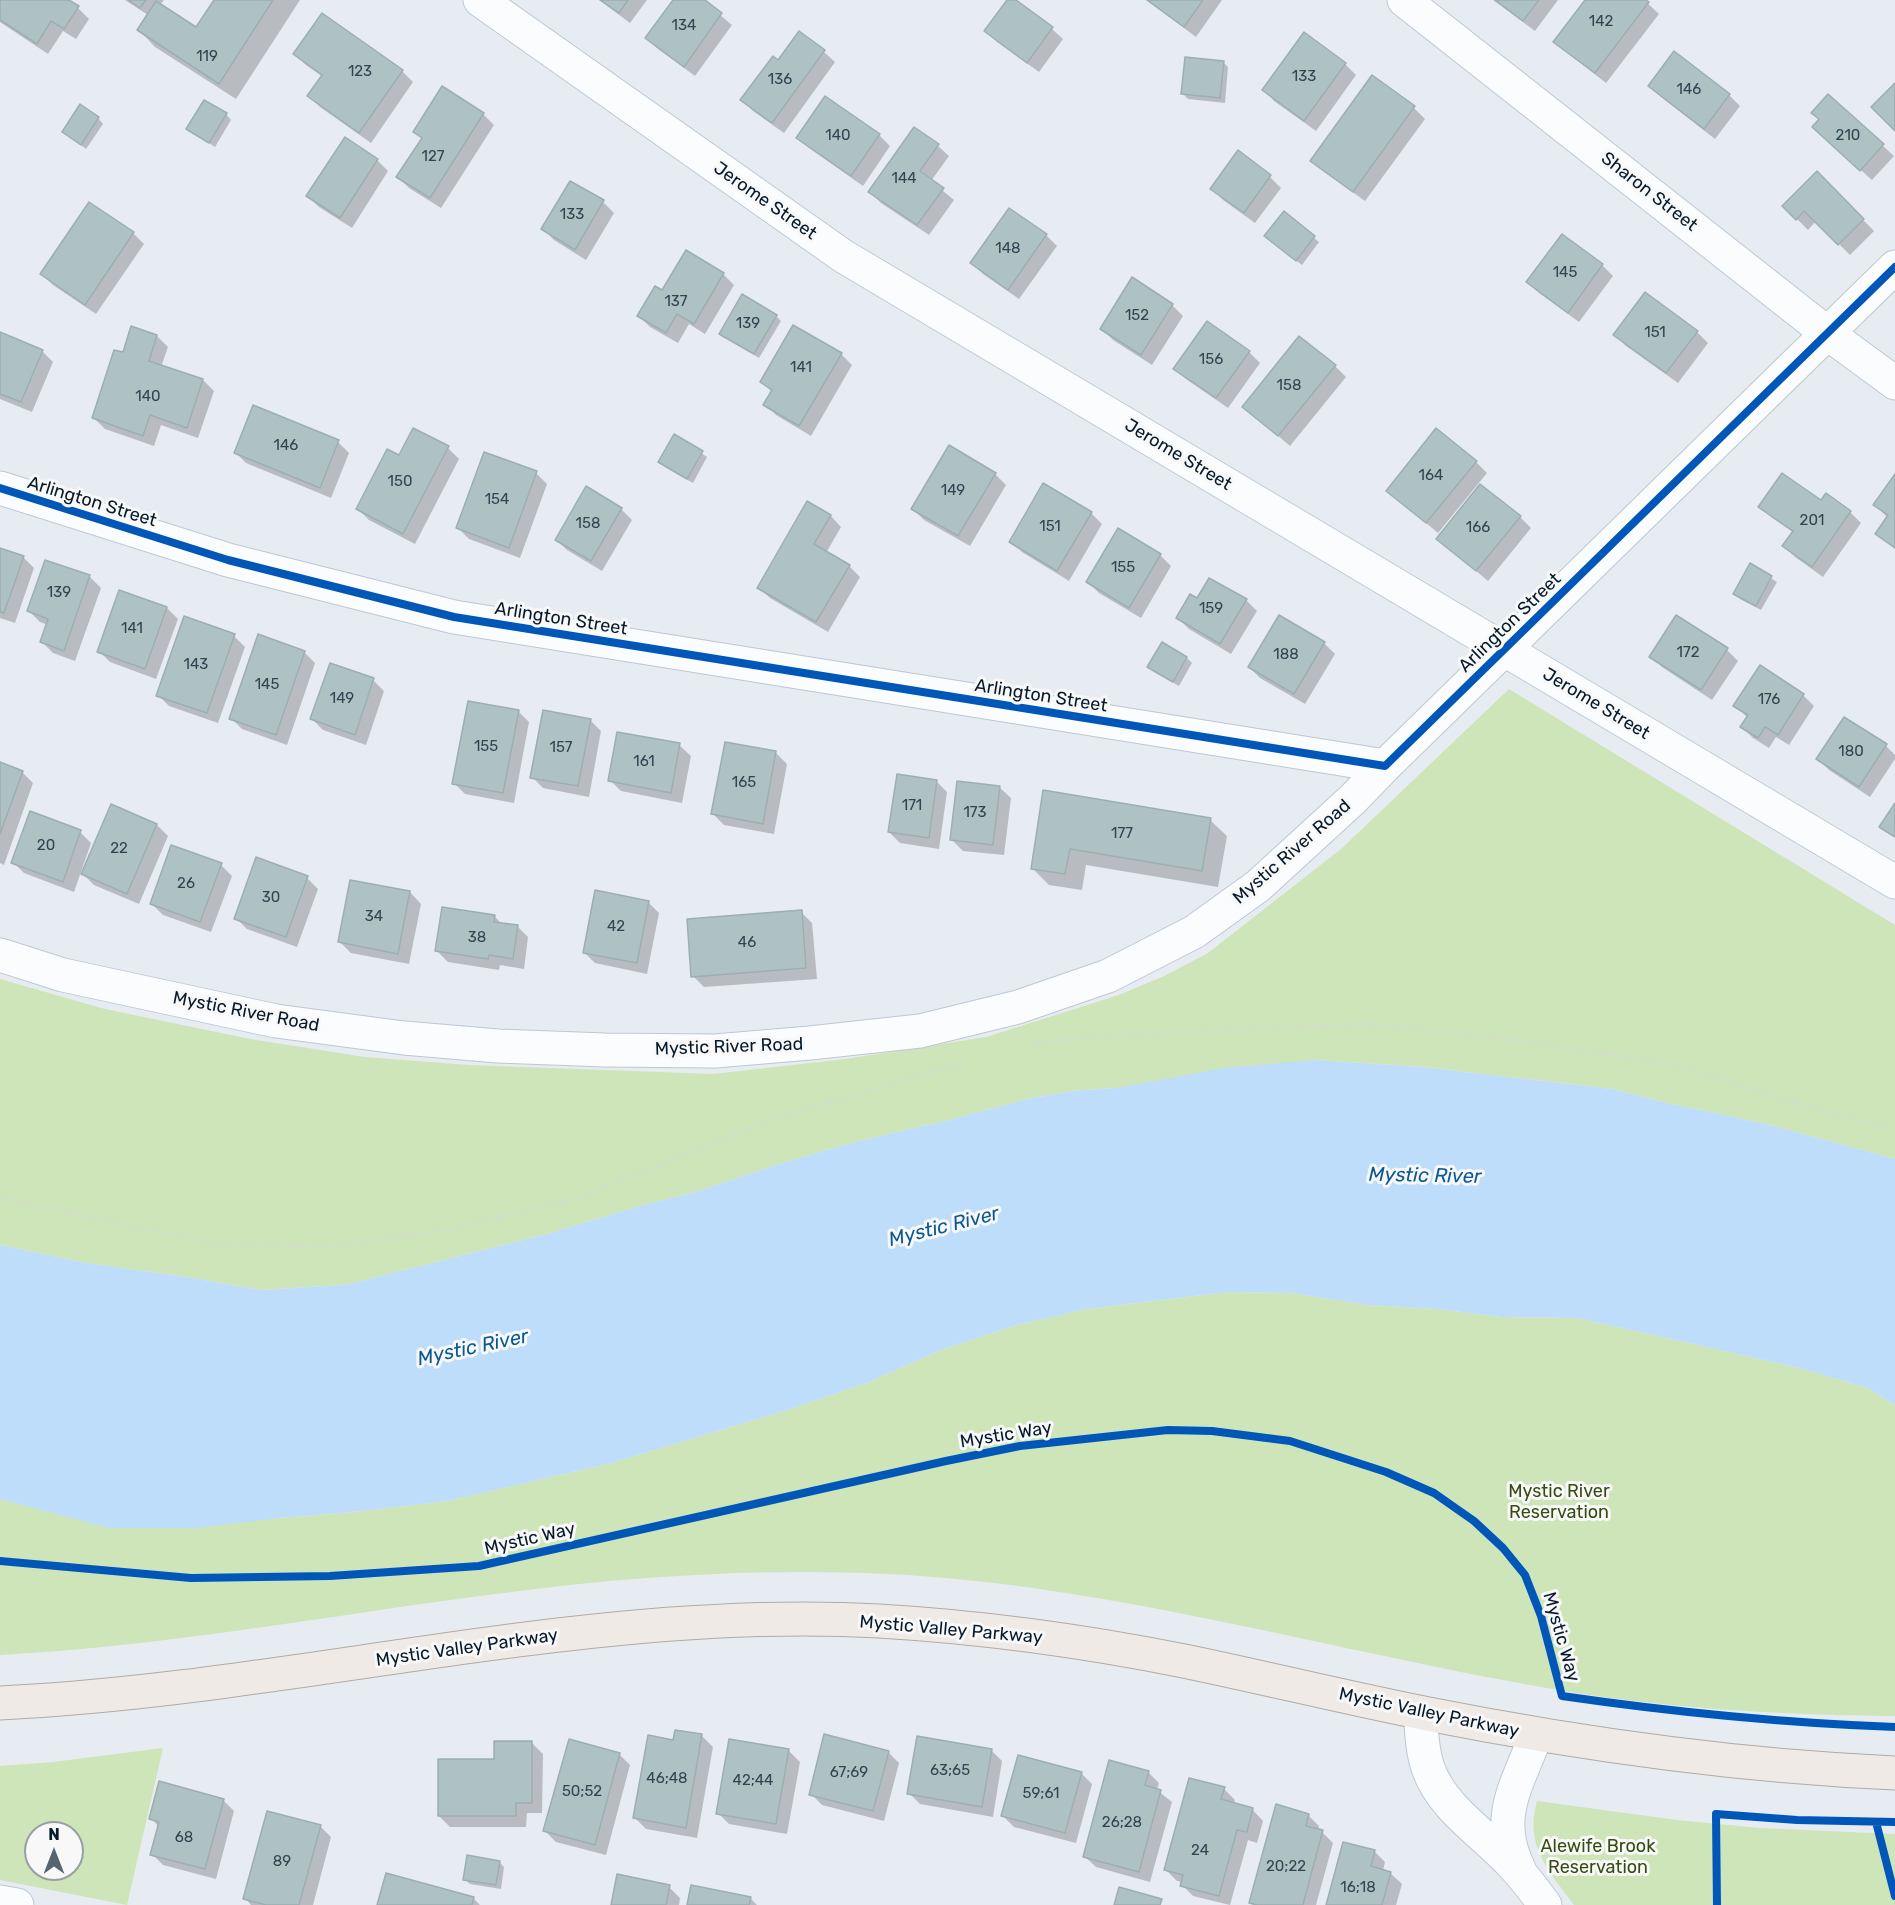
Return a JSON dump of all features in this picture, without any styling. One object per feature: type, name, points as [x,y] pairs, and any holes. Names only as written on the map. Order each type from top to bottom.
[{"type":"main road","name":"Mystic Valley Parkway","points":[[0,1703],[188,1685],[610,1629],[700,1622],[800,1619],[916,1624],[1038,1637],[1182,1661],[1421,1713],[1536,1735],[1689,1757],[1895,1773]]},
{"type":"street","name":"Jerome Street","points":[[480,0],[843,256],[1895,882]]},
{"type":"street","name":"Sharon Street","points":[[1404,0],[1827,333],[1895,383]]},
{"type":"street","name":"Arlington Street","points":[[0,488],[228,560],[454,617],[1385,766],[1895,267]]},
{"type":"street","name":"Mystic River Road","points":[[0,955],[63,975],[276,1021],[404,1038],[486,1045],[605,1050],[715,1051],[920,1031],[1018,1007],[1108,976],[1194,932],[1258,886],[1385,766]]},
{"type":"street","points":[[1421,1713],[1424,1753],[1428,1769],[1439,1789],[1455,1809],[1522,1876],[1545,1905]]},
{"type":"street","points":[[1522,1876],[1506,1831],[1510,1802],[1536,1735]]},
{"type":"street","points":[[0,1902],[17,1905]]},
{"type":"path","points":[[1024,1045],[1103,1036],[1368,1024],[1494,1037],[1673,1064],[1829,1113],[1895,1129]]},
{"type":"path","points":[[0,1198],[217,1244],[336,1246],[449,1229],[582,1197],[771,1120],[967,1061]]},
{"type":"green space","points":[[1509,689],[1895,925],[1895,1159],[1766,1124],[1612,1089],[1422,1067],[1315,1060],[1116,1088],[1073,1091],[1028,1099],[855,1142],[695,1192],[547,1234],[345,1285],[260,1290],[86,1263],[0,1245],[0,979],[105,1009],[250,1039],[365,1057],[469,1065],[713,1074],[845,1059],[986,1037],[1119,995],[1164,976],[1208,953],[1341,849]]},
{"type":"green space","name":"Mystic River Reservation","points":[[1228,1292],[1292,1293],[1368,1305],[1438,1309],[1502,1317],[1578,1318],[1800,1368],[1868,1388],[1895,1405],[1895,1716],[1717,1709],[1585,1694],[1462,1672],[1226,1622],[1068,1593],[988,1582],[871,1573],[759,1572],[610,1581],[457,1599],[229,1632],[0,1655],[0,1499],[33,1507],[278,1518],[447,1501],[611,1463],[790,1409],[869,1382],[943,1349],[1016,1325],[1086,1309]]},
{"type":"green space","points":[[163,1748],[127,1905],[0,1880],[0,1766],[53,1762]]},
{"type":"green space","name":"Alewife Brook Reservation","points":[[1537,1801],[1677,1820],[1760,1828],[1895,1834],[1895,1905],[1574,1905],[1548,1869],[1536,1845],[1534,1817]]},
{"type":"water","name":"Mystic River","points":[[1315,1060],[1422,1067],[1612,1089],[1766,1124],[1895,1159],[1895,1405],[1868,1388],[1800,1368],[1578,1318],[1502,1317],[1438,1309],[1368,1305],[1292,1293],[1227,1292],[1086,1309],[1016,1325],[943,1349],[869,1382],[790,1409],[611,1463],[447,1501],[197,1528],[109,1528],[0,1499],[0,1245],[86,1263],[260,1290],[345,1285],[547,1234],[695,1192],[855,1142],[1028,1099],[1073,1091],[1116,1088],[1224,1068]]},
{"type":"building","points":[[0,0],[69,0],[79,6],[64,29],[51,21],[37,44],[0,20]]},
{"type":"building","points":[[128,0],[146,0],[140,8]]},
{"type":"building","points":[[214,0],[273,0],[219,84],[137,30],[156,1],[196,27]]},
{"type":"building","points":[[600,0],[628,0],[619,13]]},
{"type":"building","points":[[673,0],[705,0],[722,13],[684,67],[645,38]]},
{"type":"building","points":[[1007,0],[1016,0],[1053,27],[1027,63],[984,31]]},
{"type":"building","points":[[1147,0],[1203,0],[1184,27]]},
{"type":"building","points":[[1495,0],[1539,0],[1523,21]]},
{"type":"building","points":[[1585,0],[1646,0],[1649,2],[1595,73],[1553,42]]},
{"type":"building","points":[[322,13],[403,70],[359,133],[307,96],[322,75],[293,54]]},
{"type":"building","points":[[799,31],[825,50],[772,123],[740,100],[773,56],[778,60]]},
{"type":"building","points":[[1304,32],[1346,63],[1304,121],[1262,90]]},
{"type":"building","points":[[1674,51],[1730,94],[1704,129],[1648,86]]},
{"type":"building","points":[[1185,57],[1224,61],[1220,98],[1181,94]]},
{"type":"building","points":[[1372,75],[1415,106],[1353,192],[1310,161]]},
{"type":"building","points":[[1895,83],[1895,131],[1871,107]]},
{"type":"building","points":[[442,86],[484,113],[430,198],[396,177],[422,138],[413,132]]},
{"type":"building","points":[[1828,94],[1884,144],[1860,171],[1812,127],[1819,119],[1811,113]]},
{"type":"building","points":[[825,96],[880,134],[851,176],[796,138]]},
{"type":"building","points":[[204,100],[227,113],[209,143],[186,129]]},
{"type":"building","points":[[80,104],[99,117],[81,145],[62,132]]},
{"type":"building","points":[[914,127],[939,144],[920,171],[944,188],[917,225],[868,192]]},
{"type":"building","points":[[345,137],[378,159],[340,218],[306,196]]},
{"type":"building","points":[[1238,150],[1271,175],[1244,213],[1210,189]]},
{"type":"building","points":[[1817,171],[1864,219],[1838,245],[1804,211],[1796,220],[1782,206]]},
{"type":"building","points":[[570,181],[604,200],[575,250],[541,229]]},
{"type":"building","points":[[89,202],[134,232],[85,305],[40,274]]},
{"type":"building","points":[[1009,208],[1047,234],[1008,290],[970,263]]},
{"type":"building","points":[[1284,211],[1315,236],[1296,261],[1264,236]]},
{"type":"building","points":[[1562,234],[1603,264],[1568,313],[1526,282]]},
{"type":"building","points":[[686,250],[724,273],[694,324],[677,314],[666,333],[637,316],[655,286],[662,290]]},
{"type":"building","points":[[1132,277],[1173,304],[1141,355],[1100,329]]},
{"type":"building","points":[[1645,292],[1698,331],[1666,373],[1613,335]]},
{"type":"building","points":[[742,294],[777,315],[754,354],[719,334]]},
{"type":"building","points":[[1207,321],[1250,351],[1216,398],[1173,369]]},
{"type":"building","points":[[793,325],[842,353],[799,426],[763,405],[772,390],[760,382]]},
{"type":"building","points":[[131,326],[157,335],[149,361],[203,379],[187,428],[150,415],[143,436],[92,418],[114,350],[123,352]]},
{"type":"building","points":[[0,332],[43,350],[21,402],[0,394]]},
{"type":"building","points":[[1299,336],[1336,365],[1278,436],[1242,407]]},
{"type":"building","points":[[253,405],[339,440],[320,488],[234,453]]},
{"type":"building","points":[[413,428],[449,446],[403,534],[356,509],[387,449],[399,455]]},
{"type":"building","points":[[1436,428],[1477,461],[1426,523],[1386,491]]},
{"type":"building","points":[[674,434],[703,451],[687,479],[658,462]]},
{"type":"building","points":[[949,445],[996,473],[958,536],[911,509]]},
{"type":"building","points":[[484,452],[537,471],[509,548],[456,528]]},
{"type":"building","points":[[1782,473],[1821,500],[1826,493],[1851,511],[1812,567],[1782,546],[1793,531],[1758,507]]},
{"type":"building","points":[[1895,474],[1895,548],[1875,534],[1888,515],[1873,505]]},
{"type":"building","points":[[1043,483],[1092,512],[1057,571],[1009,542]]},
{"type":"building","points":[[1480,484],[1521,516],[1476,571],[1436,539]]},
{"type":"building","points":[[586,486],[622,508],[591,561],[555,540]]},
{"type":"building","points":[[807,501],[831,515],[814,544],[850,565],[816,622],[757,588]]},
{"type":"building","points":[[1118,528],[1161,554],[1129,608],[1086,582]]},
{"type":"building","points":[[0,548],[24,556],[4,613],[0,612]]},
{"type":"building","points":[[45,560],[90,575],[64,651],[40,642],[48,619],[27,611]]},
{"type":"building","points":[[1750,563],[1772,576],[1756,606],[1733,594]]},
{"type":"building","points":[[1209,578],[1247,599],[1220,644],[1176,618],[1190,594],[1197,598]]},
{"type":"building","points":[[119,590],[167,607],[145,669],[97,652]]},
{"type":"building","points":[[1279,615],[1325,642],[1294,694],[1248,667]]},
{"type":"building","points":[[1676,615],[1728,648],[1701,690],[1649,657]]},
{"type":"building","points":[[184,616],[235,634],[207,713],[156,696]]},
{"type":"building","points":[[258,634],[305,651],[276,735],[229,719]]},
{"type":"building","points":[[1162,642],[1187,657],[1173,682],[1147,667]]},
{"type":"building","points":[[330,663],[374,678],[355,735],[310,719]]},
{"type":"building","points":[[1760,665],[1804,694],[1778,735],[1765,727],[1758,738],[1740,727],[1748,715],[1733,706]]},
{"type":"building","points":[[468,701],[519,710],[503,793],[452,784]]},
{"type":"building","points":[[543,710],[591,719],[578,786],[530,778]]},
{"type":"building","points":[[1844,717],[1887,744],[1859,787],[1816,759]]},
{"type":"building","points":[[617,732],[680,743],[671,793],[608,781]]},
{"type":"building","points":[[725,742],[776,751],[763,824],[711,814]]},
{"type":"building","points":[[0,762],[23,771],[0,834]]},
{"type":"building","points":[[897,774],[937,780],[929,838],[888,832]]},
{"type":"building","points":[[957,781],[1000,786],[993,845],[950,840]]},
{"type":"building","points":[[1043,790],[1211,818],[1202,871],[1070,849],[1065,874],[1031,869]]},
{"type":"building","points":[[1895,803],[1895,837],[1879,827]]},
{"type":"building","points":[[111,804],[157,824],[127,894],[81,874]]},
{"type":"building","points":[[30,811],[81,830],[63,882],[11,863]]},
{"type":"building","points":[[171,845],[222,863],[200,922],[150,904]]},
{"type":"building","points":[[256,857],[308,876],[286,937],[234,919]]},
{"type":"building","points":[[350,880],[410,891],[398,954],[338,942]]},
{"type":"building","points":[[595,890],[649,901],[637,963],[583,953]]},
{"type":"building","points":[[442,907],[495,915],[494,922],[518,925],[513,959],[489,955],[488,959],[435,951]]},
{"type":"building","points":[[802,910],[806,968],[691,977],[687,919]]},
{"type":"building","points":[[675,1730],[702,1734],[686,1828],[633,1818],[648,1735],[673,1740]]},
{"type":"building","points":[[824,1734],[889,1751],[873,1811],[809,1795]]},
{"type":"building","points":[[917,1736],[992,1749],[982,1807],[907,1794]]},
{"type":"building","points":[[569,1739],[620,1753],[595,1845],[543,1831]]},
{"type":"building","points":[[729,1739],[789,1749],[776,1824],[716,1814]]},
{"type":"building","points":[[494,1741],[532,1741],[532,1803],[516,1803],[516,1816],[438,1816],[438,1759],[494,1759]]},
{"type":"building","points":[[1018,1755],[1082,1772],[1065,1833],[1001,1816]]},
{"type":"building","points":[[1109,1760],[1149,1771],[1145,1785],[1161,1790],[1139,1872],[1083,1857]]},
{"type":"building","points":[[1189,1778],[1225,1787],[1221,1799],[1253,1808],[1247,1832],[1237,1830],[1219,1896],[1180,1886],[1183,1875],[1164,1870]]},
{"type":"building","points":[[159,1781],[224,1799],[205,1869],[150,1855],[159,1822],[149,1819]]},
{"type":"building","points":[[1276,1804],[1309,1814],[1306,1826],[1323,1830],[1303,1905],[1249,1903]]},
{"type":"building","points":[[267,1811],[321,1825],[299,1905],[266,1905],[243,1899]]},
{"type":"building","points":[[1343,1842],[1375,1850],[1371,1866],[1391,1872],[1382,1905],[1326,1905]]},
{"type":"building","points":[[467,1855],[500,1861],[496,1885],[463,1880]]},
{"type":"building","points":[[386,1873],[474,1897],[472,1905],[377,1905]]},
{"type":"building","points":[[617,1874],[670,1885],[666,1905],[611,1905]]},
{"type":"building","points":[[691,1885],[751,1897],[749,1905],[687,1905]]},
{"type":"building","points":[[1119,1887],[1162,1899],[1160,1905],[1114,1905]]},
{"type":"cycle path","points":[[0,488],[228,560],[454,617],[1385,766],[1895,267]]},
{"type":"cycle path","name":"Mystic Way","points":[[0,1561],[191,1578],[330,1576],[479,1566],[1020,1446],[1168,1430],[1212,1431],[1290,1441],[1386,1472],[1434,1493],[1474,1521],[1503,1548],[1525,1575],[1541,1616],[1562,1696],[1728,1716],[1895,1727]]},
{"type":"cycle path","points":[[1717,1905],[1716,1814],[1797,1820],[1895,1822]]},
{"type":"cycle path","points":[[1876,1822],[1895,1896]]}]
